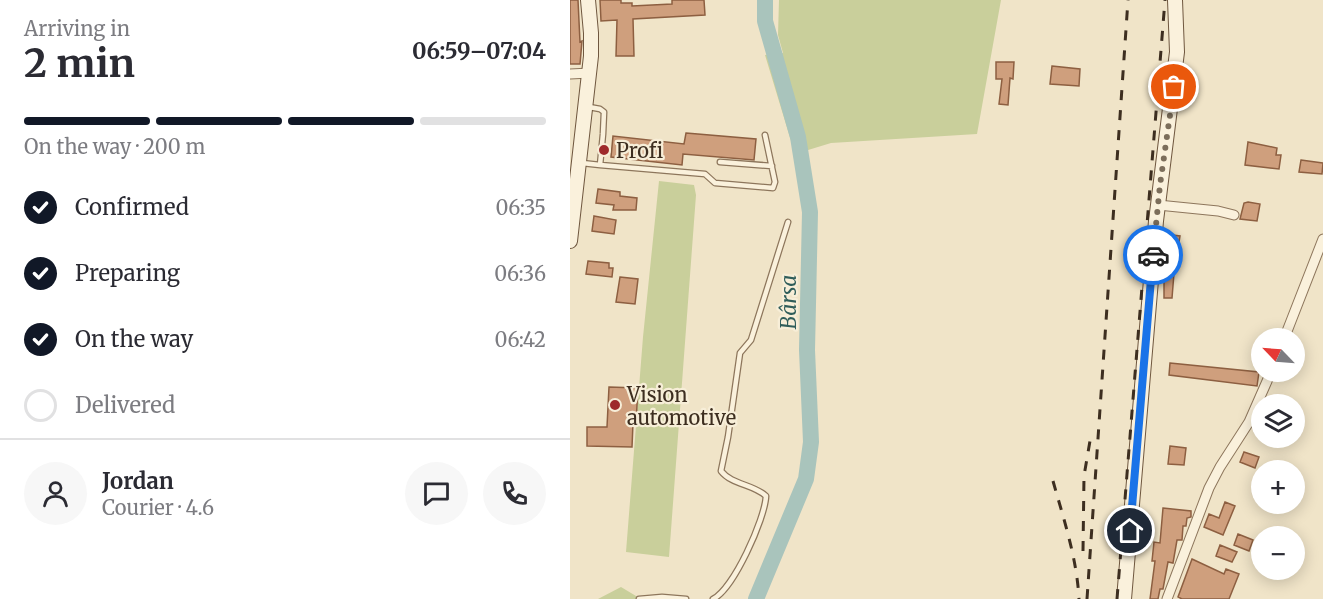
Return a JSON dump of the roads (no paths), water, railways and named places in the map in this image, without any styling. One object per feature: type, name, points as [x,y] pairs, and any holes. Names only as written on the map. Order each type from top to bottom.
[{"type":"main road","points":[[570,241],[590,73],[591,33],[588,0]]},
{"type":"main road","points":[[1124,599],[1158,205],[1178,52],[1175,0]]},
{"type":"street","points":[[570,74],[590,73]]},
{"type":"street","points":[[1158,205],[1218,211],[1234,215]]},
{"type":"street","points":[[1288,328],[1323,239]]},
{"type":"street","points":[[1167,599],[1203,503],[1220,467],[1249,422],[1267,382]]},
{"type":"lane","points":[[586,106],[600,109],[605,116],[600,165]]},
{"type":"lane","points":[[579,163],[705,174],[715,183],[770,188],[775,186],[776,182],[765,135]]},
{"type":"lane","points":[[720,162],[772,166]]},
{"type":"lane","points":[[713,599],[719,596],[726,587],[756,535],[765,507],[766,496],[760,490],[731,480],[722,471],[740,353],[751,340],[788,222]]},
{"type":"lane","points":[[639,599],[662,597],[686,599]]},
{"type":"waterway","name":"Bârsa","points":[[756,599],[806,479],[811,442],[807,350],[810,212],[798,137],[765,21],[765,0]]},
{"type":"railway","points":[[1087,599],[1128,0]]},
{"type":"railway","points":[[1117,599],[1165,0]]},
{"type":"railway","points":[[1083,551],[1084,476],[1091,435]]},
{"type":"railway","points":[[1053,481],[1073,554],[1079,599]]},
{"type":"place","name":"Profi","points":[[604,150]]},
{"type":"place","name":"Vision automotive","points":[[615,405]]}]
